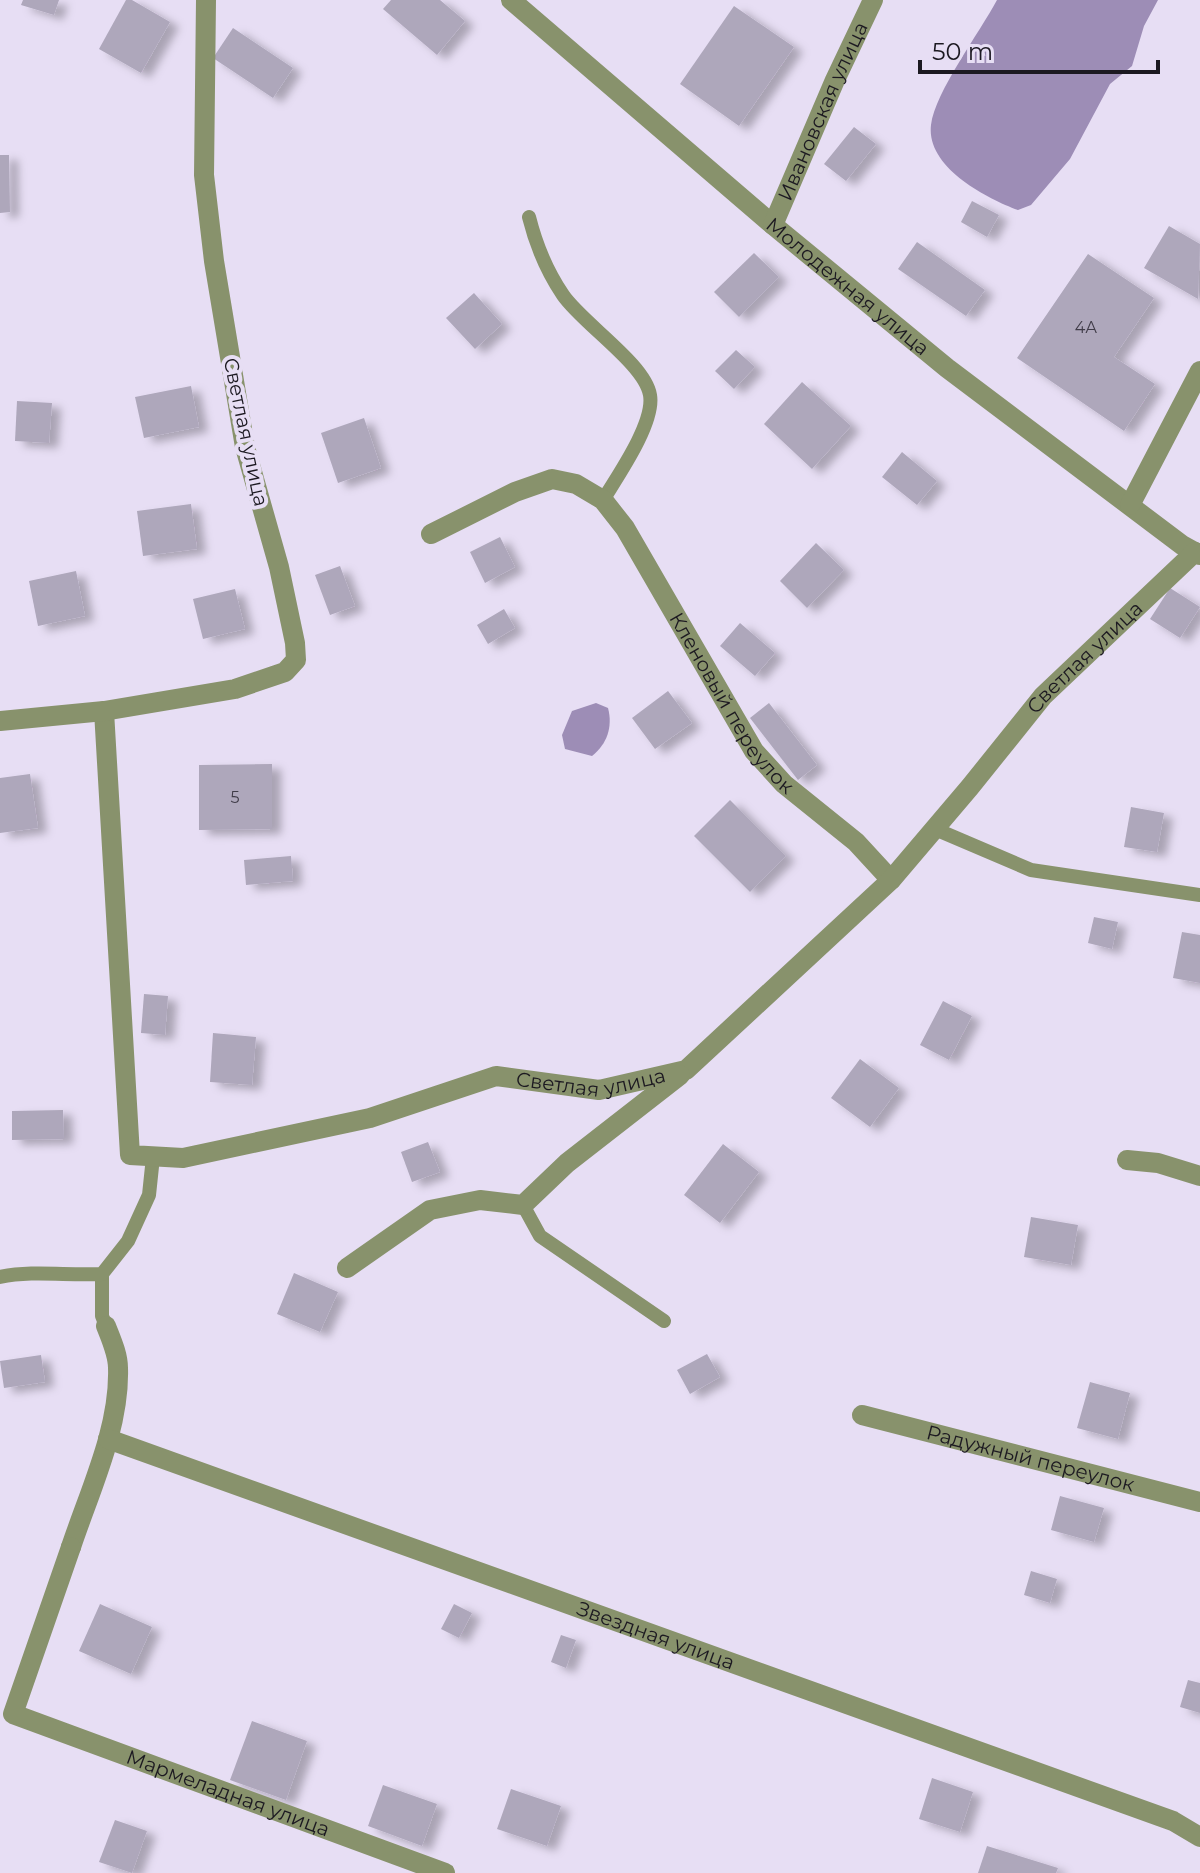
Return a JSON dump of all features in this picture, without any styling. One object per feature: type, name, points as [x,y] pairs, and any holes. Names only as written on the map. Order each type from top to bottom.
[{"type":"street","name":"Светлая улица","points":[[0,721],[104,711],[235,689],[285,672],[296,660],[279,567],[245,447],[214,261],[204,175],[206,0]]},
{"type":"street","name":"Молодежная улица","points":[[511,0],[773,225],[947,368],[1197,553]]},
{"type":"street","name":"Ивановская улица","points":[[773,225],[873,0]]},
{"type":"street","points":[[1130,505],[1200,371]]},
{"type":"street","points":[[431,534],[515,492],[552,479],[576,484],[603,500]]},
{"type":"street","name":"Кленовый переулок","points":[[603,500],[625,528],[754,751],[784,784],[856,842],[891,880]]},
{"type":"street","name":"Светлая улица","points":[[153,1157],[183,1158],[370,1118],[496,1076],[599,1090],[686,1070],[891,880],[1043,696],[1197,553]]},
{"type":"street","points":[[104,711],[130,1155],[153,1157]]},
{"type":"street","points":[[347,1268],[430,1210],[480,1200],[523,1205],[567,1163],[686,1070]]},
{"type":"street","points":[[1127,1160],[1158,1163],[1200,1176]]},
{"type":"street","points":[[106,1326],[118,1364],[117,1395],[108,1439]]},
{"type":"street","name":"Радужный переулок","points":[[862,1415],[1200,1502]]},
{"type":"street","name":"Мармеладная улица","points":[[108,1439],[13,1714],[445,1873]]},
{"type":"street","name":"Звездная улица","points":[[108,1439],[1173,1821],[1200,1837]]},
{"type":"lane","points":[[529,217],[536,249],[564,296],[637,369],[650,396],[646,425],[603,500]]},
{"type":"lane","points":[[935,829],[1031,870],[1200,895]]},
{"type":"lane","points":[[106,1326],[102,1316],[102,1274],[128,1241],[149,1195],[153,1157]]},
{"type":"lane","points":[[523,1205],[540,1236],[664,1321]]},
{"type":"lane","points":[[0,1277],[22,1272],[69,1276],[102,1274]]},
{"type":"shaded area","points":[[997,0],[1158,0],[1144,26],[1132,66],[1110,84],[1070,159],[1031,205],[1018,210],[990,198],[961,179],[938,154],[932,140],[934,111],[959,62]]},
{"type":"shaded area","points":[[596,703],[608,708],[609,715],[608,735],[602,746],[592,756],[565,749],[562,735],[572,711]]},
{"type":"building","points":[[23,0],[59,0],[54,15],[21,5]]},
{"type":"building","points":[[126,0],[132,0],[170,22],[141,73],[99,49]]},
{"type":"building","points":[[391,0],[440,0],[465,21],[437,55],[383,9]]},
{"type":"building","points":[[734,6],[794,47],[739,126],[680,84]]},
{"type":"building","points":[[233,28],[293,68],[273,98],[213,58]]},
{"type":"building","points":[[854,127],[876,144],[846,181],[824,164]]},
{"type":"building","points":[[0,155],[9,155],[10,212],[0,213]]},
{"type":"building","points":[[972,201],[999,215],[987,237],[961,222]]},
{"type":"building","points":[[1169,226],[1200,244],[1198,299],[1144,268]]},
{"type":"building","points":[[917,242],[985,290],[966,316],[898,269]]},
{"type":"building","points":[[754,253],[779,277],[739,317],[714,292]]},
{"type":"building","points":[[1088,254],[1154,298],[1114,357],[1155,384],[1124,431],[1017,358]]},
{"type":"building","points":[[474,293],[502,324],[475,349],[446,318]]},
{"type":"building","points":[[736,350],[755,367],[734,389],[715,371]]},
{"type":"building","points":[[802,382],[851,426],[812,469],[764,424]]},
{"type":"building","points":[[191,386],[199,427],[144,438],[135,397]]},
{"type":"building","points":[[17,401],[52,403],[49,443],[15,441]]},
{"type":"building","points":[[364,418],[381,468],[338,483],[321,433]]},
{"type":"building","points":[[902,452],[937,481],[917,505],[882,477]]},
{"type":"building","points":[[191,504],[197,549],[143,556],[137,511]]},
{"type":"building","points":[[500,537],[515,567],[485,583],[470,552]]},
{"type":"building","points":[[816,543],[844,570],[807,608],[780,581]]},
{"type":"building","points":[[340,566],[355,606],[330,615],[315,575]]},
{"type":"building","points":[[76,571],[85,616],[38,626],[29,581]]},
{"type":"building","points":[[1170,588],[1200,607],[1180,638],[1150,619]]},
{"type":"building","points":[[235,589],[245,629],[203,639],[193,599]]},
{"type":"building","points":[[504,609],[515,628],[488,644],[477,625]]},
{"type":"building","points":[[740,623],[775,653],[755,676],[720,646]]},
{"type":"building","points":[[668,691],[692,723],[655,749],[632,718]]},
{"type":"building","points":[[769,703],[817,765],[798,780],[750,718]]},
{"type":"building","points":[[272,764],[272,829],[199,830],[199,765]]},
{"type":"building","points":[[30,774],[38,828],[0,833],[0,778]]},
{"type":"building","points":[[730,800],[786,856],[750,892],[694,836]]},
{"type":"building","points":[[1131,807],[1164,813],[1157,852],[1124,847]]},
{"type":"building","points":[[291,856],[293,881],[246,885],[244,860]]},
{"type":"building","points":[[1094,917],[1118,922],[1112,949],[1088,943]]},
{"type":"building","points":[[1182,932],[1200,935],[1200,983],[1173,978]]},
{"type":"building","points":[[144,994],[168,996],[165,1035],[141,1033]]},
{"type":"building","points":[[943,1001],[972,1016],[949,1060],[920,1045]]},
{"type":"building","points":[[213,1033],[256,1037],[252,1085],[210,1082]]},
{"type":"building","points":[[860,1059],[899,1088],[870,1127],[831,1098]]},
{"type":"building","points":[[63,1110],[64,1139],[12,1140],[12,1111]]},
{"type":"building","points":[[428,1142],[440,1172],[412,1182],[401,1152]]},
{"type":"building","points":[[723,1144],[759,1172],[720,1223],[684,1195]]},
{"type":"building","points":[[1031,1217],[1078,1225],[1071,1265],[1024,1257]]},
{"type":"building","points":[[294,1273],[338,1292],[320,1332],[277,1314]]},
{"type":"building","points":[[707,1354],[720,1377],[690,1394],[677,1370]]},
{"type":"building","points":[[41,1355],[45,1382],[4,1388],[0,1361]]},
{"type":"building","points":[[1090,1382],[1130,1393],[1118,1439],[1077,1428]]},
{"type":"building","points":[[1060,1496],[1104,1508],[1094,1542],[1051,1530]]},
{"type":"building","points":[[1031,1571],[1057,1579],[1050,1603],[1024,1595]]},
{"type":"building","points":[[100,1604],[152,1627],[131,1674],[79,1651]]},
{"type":"building","points":[[454,1604],[472,1613],[459,1638],[441,1629]]},
{"type":"building","points":[[561,1635],[576,1640],[566,1668],[551,1662]]},
{"type":"building","points":[[1188,1680],[1200,1683],[1200,1713],[1180,1707]]},
{"type":"building","points":[[252,1721],[307,1741],[286,1800],[230,1780]]},
{"type":"building","points":[[932,1778],[973,1792],[960,1832],[919,1819]]},
{"type":"building","points":[[383,1785],[437,1804],[422,1846],[368,1826]]},
{"type":"building","points":[[511,1789],[561,1806],[547,1846],[497,1829]]},
{"type":"building","points":[[115,1820],[147,1831],[132,1873],[99,1862]]},
{"type":"building","points":[[987,1846],[1058,1868],[1056,1873],[978,1873]]}]
